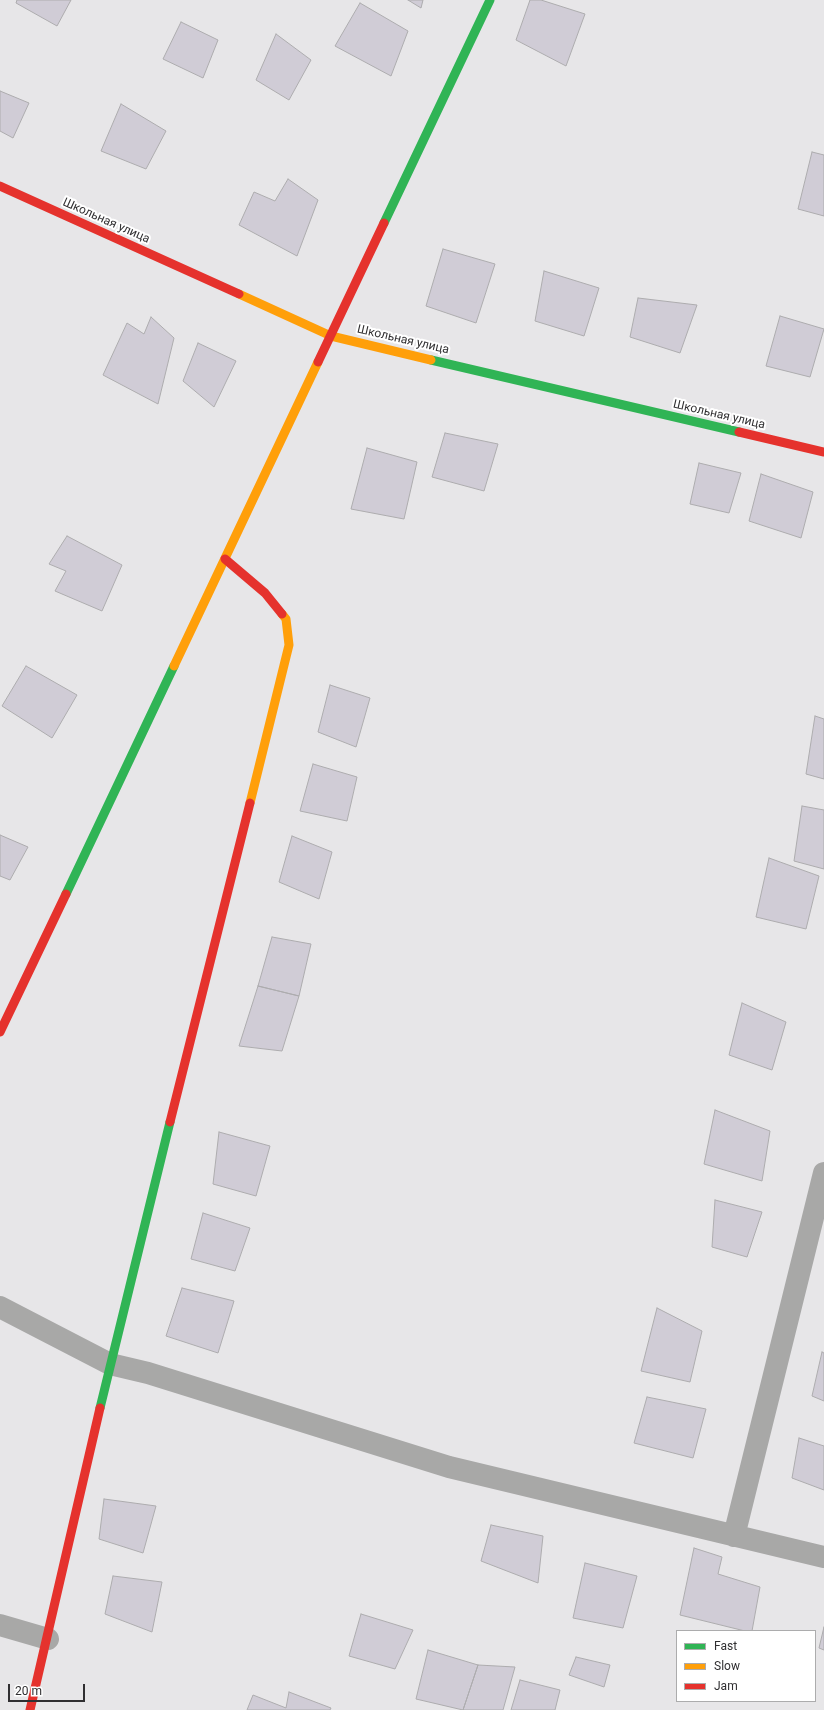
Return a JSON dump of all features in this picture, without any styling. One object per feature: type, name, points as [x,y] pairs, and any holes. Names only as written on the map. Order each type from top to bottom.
[{"type":"street","points":[[0,1032],[490,0]]},
{"type":"street","name":"Школьная улица","points":[[0,186],[331,336],[824,452]]},
{"type":"street","points":[[30,1710],[48,1639],[110,1364],[289,645],[286,619],[265,593],[225,559]]},
{"type":"street","points":[[734,1536],[824,1173]]},
{"type":"street","points":[[0,1307],[110,1364],[148,1373],[449,1467],[824,1557]]},
{"type":"street","points":[[0,1625],[48,1639]]},
{"type":"building","points":[[17,0],[71,0],[57,26],[16,3]]},
{"type":"building","points":[[408,0],[423,0],[421,8]]},
{"type":"building","points":[[530,0],[541,0],[585,14],[566,66],[516,40]]},
{"type":"building","points":[[360,3],[408,31],[391,76],[335,46]]},
{"type":"building","points":[[181,22],[218,40],[203,78],[163,59]]},
{"type":"building","points":[[276,34],[311,60],[289,100],[256,80]]},
{"type":"building","points":[[0,91],[29,103],[13,138],[0,131]]},
{"type":"building","points":[[121,104],[166,131],[146,169],[101,151]]},
{"type":"building","points":[[812,152],[824,155],[824,216],[798,209]]},
{"type":"building","points":[[288,179],[318,200],[297,256],[239,225],[254,192],[275,201]]},
{"type":"building","points":[[443,249],[495,264],[476,323],[426,306]]},
{"type":"building","points":[[544,271],[599,288],[584,336],[535,321]]},
{"type":"building","points":[[638,298],[697,305],[680,353],[630,337]]},
{"type":"building","points":[[780,316],[824,329],[810,377],[766,366]]},
{"type":"building","points":[[151,317],[174,338],[158,404],[103,375],[127,323],[144,334]]},
{"type":"building","points":[[198,343],[236,361],[214,407],[183,381]]},
{"type":"building","points":[[445,433],[498,444],[484,491],[432,477]]},
{"type":"building","points":[[367,448],[417,462],[404,519],[351,509]]},
{"type":"building","points":[[699,463],[741,473],[729,513],[690,504]]},
{"type":"building","points":[[761,474],[813,492],[801,538],[749,521]]},
{"type":"building","points":[[67,536],[122,565],[102,611],[55,591],[66,571],[49,564]]},
{"type":"building","points":[[26,666],[77,695],[52,738],[2,706]]},
{"type":"building","points":[[330,685],[370,698],[356,747],[318,732]]},
{"type":"building","points":[[815,716],[824,719],[824,779],[806,774]]},
{"type":"building","points":[[313,764],[357,777],[347,821],[300,811]]},
{"type":"building","points":[[802,806],[824,810],[824,869],[794,861]]},
{"type":"building","points":[[0,835],[28,847],[10,880],[0,876]]},
{"type":"building","points":[[292,836],[332,852],[319,899],[279,882]]},
{"type":"building","points":[[769,858],[819,876],[806,929],[756,917]]},
{"type":"building","points":[[272,937],[311,944],[299,996],[258,986]]},
{"type":"building","points":[[258,986],[299,996],[282,1051],[239,1046]]},
{"type":"building","points":[[742,1003],[786,1022],[772,1070],[729,1055]]},
{"type":"building","points":[[715,1110],[770,1131],[762,1181],[704,1164]]},
{"type":"building","points":[[219,1132],[270,1146],[256,1196],[213,1184]]},
{"type":"building","points":[[715,1200],[762,1212],[747,1257],[712,1247]]},
{"type":"building","points":[[203,1213],[250,1228],[235,1271],[191,1259]]},
{"type":"building","points":[[182,1288],[234,1301],[218,1353],[166,1336]]},
{"type":"building","points":[[657,1308],[702,1331],[690,1382],[641,1371]]},
{"type":"building","points":[[822,1352],[824,1353],[824,1401],[812,1396]]},
{"type":"building","points":[[647,1397],[706,1409],[693,1458],[634,1443]]},
{"type":"building","points":[[799,1438],[824,1446],[824,1490],[792,1478]]},
{"type":"building","points":[[104,1499],[156,1506],[143,1553],[99,1539]]},
{"type":"building","points":[[491,1525],[543,1536],[538,1583],[481,1561]]},
{"type":"building","points":[[694,1548],[722,1557],[718,1574],[760,1587],[752,1630],[741,1630],[680,1615]]},
{"type":"building","points":[[585,1563],[637,1576],[623,1628],[573,1618]]},
{"type":"building","points":[[113,1576],[162,1582],[152,1632],[105,1614]]},
{"type":"building","points":[[361,1614],[413,1630],[395,1669],[349,1656]]},
{"type":"building","points":[[824,1627],[824,1650],[819,1648]]},
{"type":"building","points":[[428,1650],[478,1665],[463,1710],[416,1699]]},
{"type":"building","points":[[576,1657],[610,1665],[604,1687],[569,1675]]},
{"type":"building","points":[[478,1665],[515,1667],[503,1710],[463,1710]]},
{"type":"building","points":[[520,1680],[560,1690],[555,1710],[511,1710]]},
{"type":"building","points":[[289,1692],[331,1708],[330,1710],[247,1710],[253,1695],[286,1708]]},
{"type":"traffic: fast","points":[[384,223],[490,0]]},
{"type":"traffic: fast","points":[[431,360],[739,432]]},
{"type":"traffic: fast","points":[[66,894],[174,666]]},
{"type":"traffic: fast","points":[[100,1408],[170,1122]]},
{"type":"traffic: slow","points":[[239,294],[331,336],[431,360]]},
{"type":"traffic: slow","points":[[174,666],[318,362]]},
{"type":"traffic: slow","points":[[250,803],[289,645],[286,619],[282,614]]},
{"type":"traffic: jam","points":[[0,186],[239,294]]},
{"type":"traffic: jam","points":[[318,362],[384,223]]},
{"type":"traffic: jam","points":[[739,432],[824,452]]},
{"type":"traffic: jam","points":[[225,559],[265,593],[282,614]]},
{"type":"traffic: jam","points":[[170,1122],[250,803]]},
{"type":"traffic: jam","points":[[0,1032],[66,894]]},
{"type":"traffic: jam","points":[[30,1710],[100,1408]]}]
